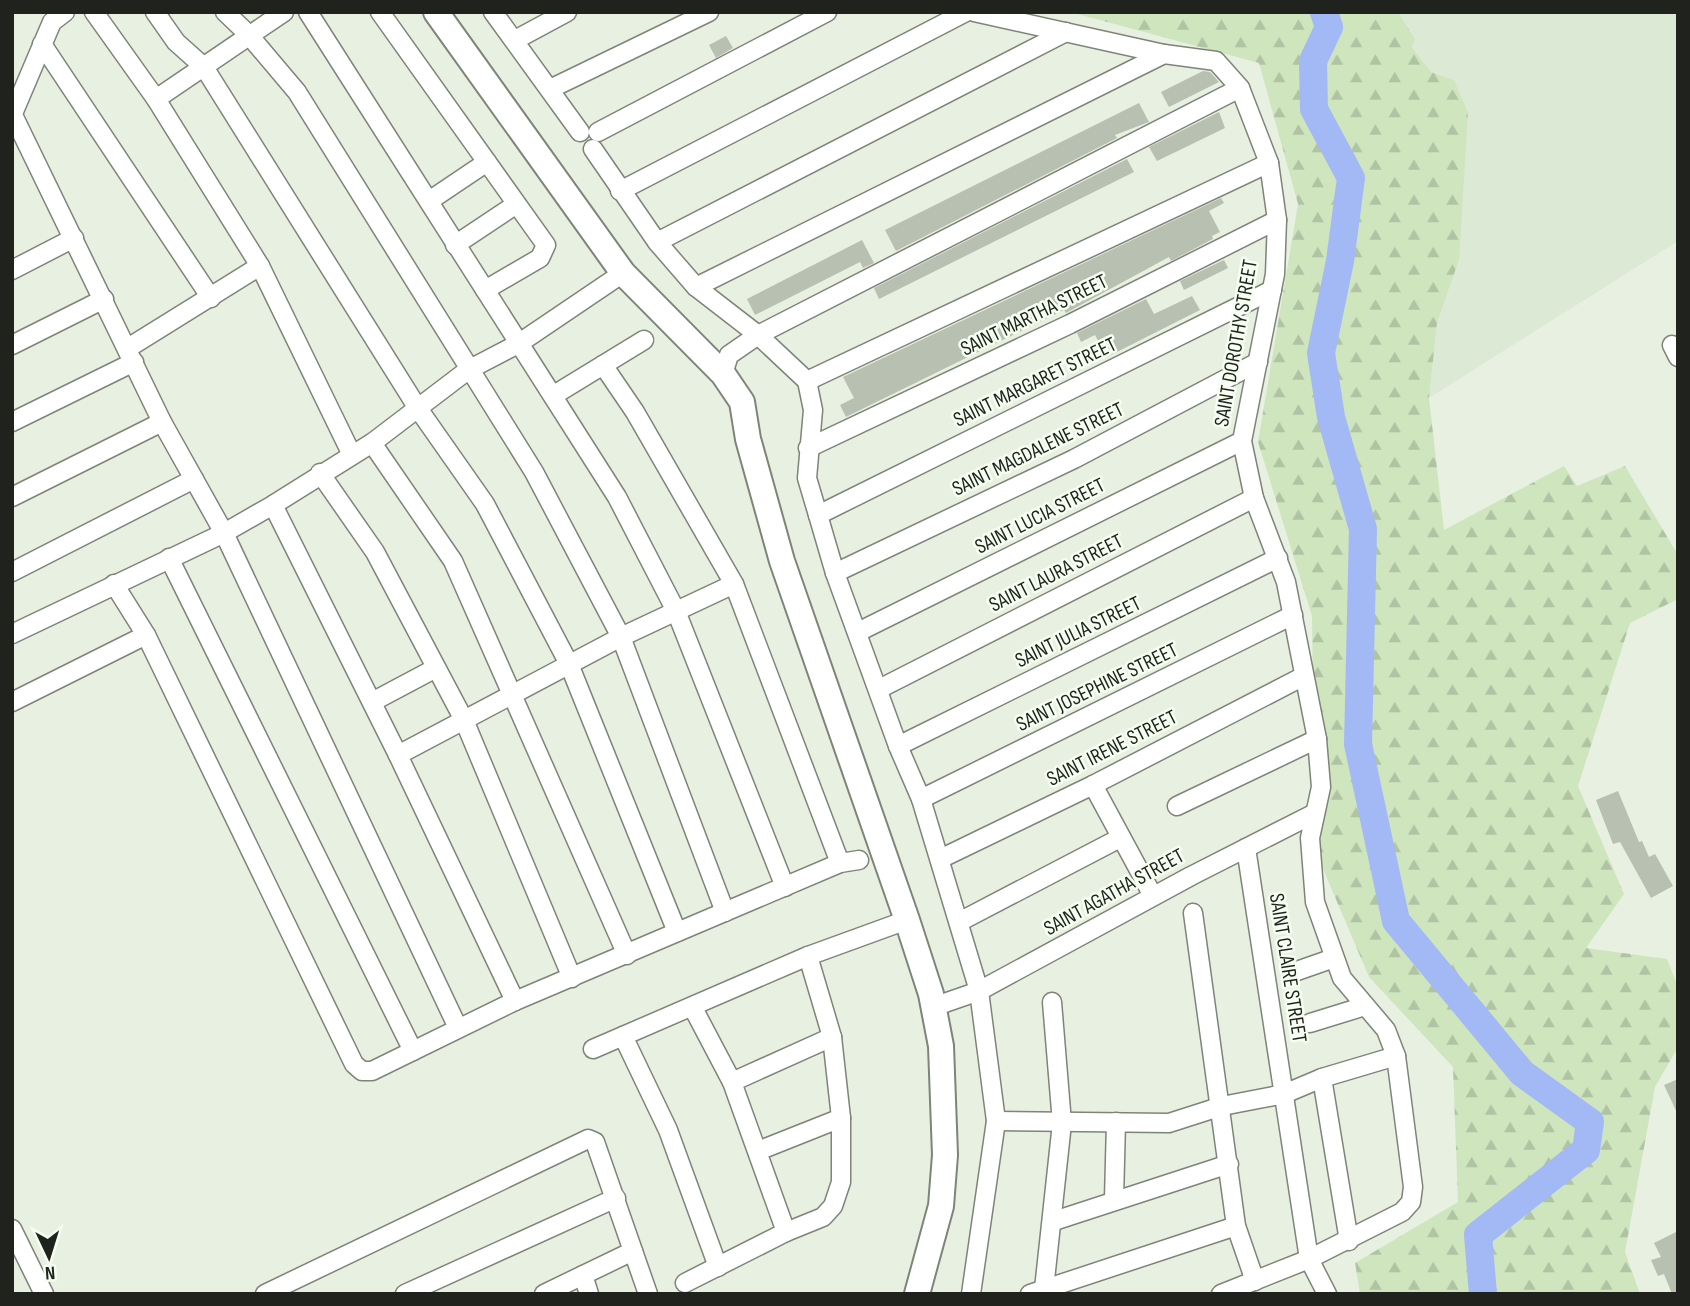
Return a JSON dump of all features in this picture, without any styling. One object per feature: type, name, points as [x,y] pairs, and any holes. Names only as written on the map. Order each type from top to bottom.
[{"type":"street","points":[[65,12],[52,22],[13,115],[162,422],[224,533],[458,1028]]},
{"type":"street","points":[[94,12],[156,99],[260,266],[352,455]]},
{"type":"street","points":[[155,12],[176,42],[202,66],[417,407],[485,504],[569,664],[677,932]]},
{"type":"street","points":[[225,12],[248,34],[297,92],[534,472],[621,637],[725,912]]},
{"type":"street","points":[[156,99],[284,12]]},
{"type":"street","points":[[308,12],[617,497],[676,611],[785,887]]},
{"type":"street","points":[[380,12],[515,205],[544,241],[546,250],[540,258],[485,290]]},
{"type":"street","points":[[436,12],[623,273],[723,374],[742,402],[748,439],[782,561],[907,920],[933,1007],[941,1046],[946,1155],[941,1206],[918,1294]]},
{"type":"street","points":[[492,12],[590,138],[621,191],[657,242],[696,287],[758,335],[807,381],[813,410],[807,478],[835,573],[898,746],[921,799],[979,991],[996,1121],[971,1294]]},
{"type":"street","points":[[514,40],[567,12]]},
{"type":"street","points":[[550,89],[709,12]]},
{"type":"street","points":[[590,138],[827,12]]},
{"type":"street","points":[[621,191],[966,12]]},
{"type":"street","name":"SAINT DOROTHY STREET","points":[[974,12],[1164,54],[1216,61],[1240,88],[1269,163],[1277,220],[1272,290],[1241,441],[1254,498],[1278,558],[1293,615],[1317,739],[1321,787],[1310,838],[1315,902],[1342,978],[1385,1030],[1396,1056],[1413,1187],[1411,1202],[1402,1212],[1349,1241]]},
{"type":"street","points":[[657,242],[1066,32]]},
{"type":"street","points":[[42,44],[211,298]]},
{"type":"street","points":[[696,287],[1164,54]]},
{"type":"street","points":[[723,374],[729,355],[758,335],[1240,88]]},
{"type":"street","points":[[429,201],[487,162]]},
{"type":"street","points":[[807,381],[1269,163]]},
{"type":"street","points":[[455,245],[515,205]]},
{"type":"street","name":"SAINT MARTHA STREET","points":[[808,448],[1070,324],[1277,220]]},
{"type":"street","points":[[12,270],[74,238]]},
{"type":"street","points":[[12,422],[131,355],[260,266]]},
{"type":"street","points":[[12,634],[224,533],[273,505],[320,473],[372,443],[468,370],[518,344],[623,273]]},
{"type":"street","name":"SAINT MARGARET STREET","points":[[818,515],[1272,290]]},
{"type":"street","points":[[12,345],[104,299]]},
{"type":"street","points":[[554,395],[644,340]]},
{"type":"street","name":"SAINT MAGDALENE STREET","points":[[835,573],[1074,460],[1258,362]]},
{"type":"street","points":[[603,365],[635,412],[734,584],[840,863]]},
{"type":"street","points":[[12,497],[162,422]]},
{"type":"street","name":"SAINT LUCIA STREET","points":[[858,632],[1241,441]]},
{"type":"street","points":[[372,443],[453,561],[627,955]]},
{"type":"street","points":[[320,473],[375,552],[464,720],[572,978]]},
{"type":"street","points":[[12,572],[194,478]]},
{"type":"street","name":"SAINT LAURA STREET","points":[[879,689],[1254,498]]},
{"type":"street","points":[[273,505],[398,755],[515,1001]]},
{"type":"street","points":[[169,558],[413,1051]]},
{"type":"street","name":"SAINT JULIA STREET","points":[[898,746],[1278,558]]},
{"type":"street","points":[[114,584],[146,635],[354,1064],[367,1072],[515,1001],[840,863],[859,860]]},
{"type":"street","points":[[398,755],[621,637],[734,584]]},
{"type":"street","name":"SAINT JOSEPHINE STREET","points":[[921,799],[1293,615]]},
{"type":"street","points":[[12,702],[146,635]]},
{"type":"street","points":[[372,702],[436,668]]},
{"type":"street","name":"SAINT IRENE STREET","points":[[940,859],[1093,785],[1304,676]]},
{"type":"street","points":[[1177,806],[1317,739]]},
{"type":"street","points":[[1093,785],[1153,896]]},
{"type":"street","name":"SAINT AGATHA STREET","points":[[933,1007],[979,991],[1153,896],[1315,813]]},
{"type":"street","points":[[959,922],[1120,838]]},
{"type":"street","name":"SAINT CLAIRE STREET","points":[[1246,848],[1309,1259],[1327,1294]]},
{"type":"street","points":[[1193,913],[1222,1106],[1236,1226],[1255,1281]]},
{"type":"street","points":[[593,1049],[808,956],[907,920]]},
{"type":"street","points":[[685,1283],[786,1232],[822,1217],[833,1206],[841,1182],[841,1118],[832,1037],[808,956]]},
{"type":"street","points":[[1294,971],[1334,958]]},
{"type":"street","points":[[1037,1291],[1054,1220],[1062,1123],[1052,1002]]},
{"type":"street","points":[[1310,1023],[1365,1006]]},
{"type":"street","points":[[693,1008],[732,1082],[786,1232]]},
{"type":"street","points":[[623,1036],[668,1130],[718,1267]]},
{"type":"street","points":[[732,1082],[832,1037]]},
{"type":"street","points":[[996,1121],[1169,1123],[1222,1106],[1284,1094],[1322,1078],[1396,1056]]},
{"type":"street","points":[[1222,1294],[1349,1241],[1322,1078]]},
{"type":"street","points":[[758,1151],[841,1118]]},
{"type":"street","points":[[1114,1199],[1116,1122]]},
{"type":"street","points":[[265,1294],[588,1139],[595,1142],[648,1294]]},
{"type":"street","points":[[1054,1220],[1229,1164]]},
{"type":"street","points":[[405,1294],[616,1198]]},
{"type":"street","points":[[1037,1291],[1236,1226]]},
{"type":"street","points":[[12,1228],[44,1294]]},
{"type":"street","points":[[544,1294],[633,1251]]},
{"type":"street","points":[[583,1275],[589,1294]]},
{"type":"shaded area","points":[[1398,12],[1678,12],[1678,241],[1429,398],[1437,323],[1459,260],[1454,80],[1431,72],[1412,46],[1415,39]]},
{"type":"green space","points":[[1070,12],[1398,12],[1415,39],[1412,47],[1431,72],[1454,80],[1468,113],[1459,260],[1437,323],[1429,398],[1444,530],[1564,466],[1577,486],[1625,466],[1678,555],[1678,599],[1630,623],[1578,786],[1624,894],[1586,948],[1667,959],[1678,987],[1678,1047],[1655,1087],[1625,1252],[1640,1294],[1360,1294],[1355,1263],[1458,1202],[1453,1067],[1369,977],[1315,850],[1312,616],[1258,442],[1298,204],[1259,63]]},
{"type":"building","points":[[726,36],[733,48],[716,58],[709,45]]},
{"type":"building","points":[[1203,71],[1210,72],[1219,82],[1169,107],[1161,92]]},
{"type":"building","points":[[1139,103],[1149,122],[1115,135],[1117,138],[896,251],[885,230]]},
{"type":"building","points":[[1219,112],[1225,128],[1157,161],[1149,147]]},
{"type":"building","points":[[1127,159],[1134,172],[879,299],[874,288]]},
{"type":"building","points":[[1221,198],[1224,203],[1209,211],[1220,232],[1212,236],[1213,239],[1171,261],[1169,257],[1066,313],[1064,310],[846,417],[840,405],[854,398],[843,377]]},
{"type":"building","points":[[862,240],[874,263],[863,268],[860,262],[755,315],[747,299]]},
{"type":"building","points":[[1224,260],[1228,268],[1184,290],[1180,281]]},
{"type":"building","points":[[1192,296],[1200,310],[1107,357],[1095,335],[1081,342],[1077,333],[1146,299],[1154,314]]},
{"type":"building","points":[[1618,791],[1639,842],[1642,841],[1649,857],[1655,854],[1673,886],[1651,898],[1620,842],[1613,844],[1596,800]]},
{"type":"building","points":[[1678,1079],[1678,1115],[1664,1085]]},
{"type":"building","points":[[1678,1231],[1678,1294],[1672,1294],[1664,1274],[1658,1276],[1651,1260],[1661,1257],[1654,1243]]},
{"type":"waterway","points":[[1324,12],[1329,27],[1313,61],[1314,109],[1351,178],[1340,261],[1321,353],[1331,417],[1363,529],[1358,744],[1396,921],[1522,1073],[1590,1122],[1586,1150],[1478,1235],[1483,1294]]}]
